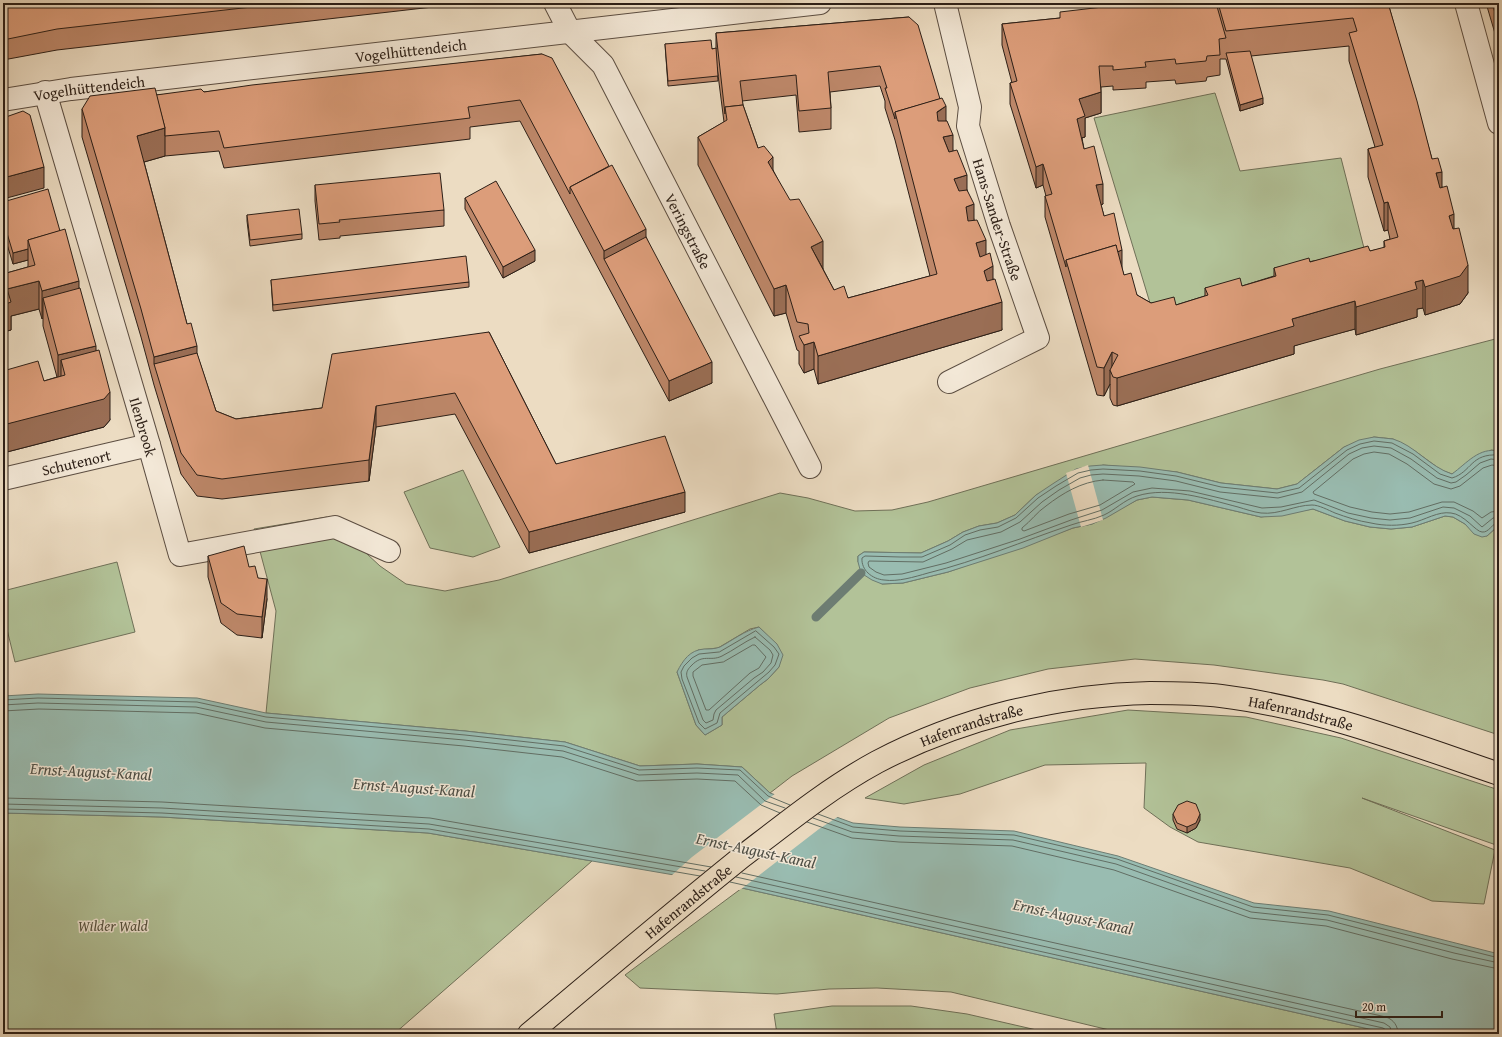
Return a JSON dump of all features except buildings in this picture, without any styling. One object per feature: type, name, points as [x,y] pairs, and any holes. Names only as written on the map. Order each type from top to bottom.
[{"type":"main road","name":"Hafenrandstraße","points":[[529,1034],[702,888],[808,806],[878,762],[904,749],[984,719],[1027,707],[1065,700],[1136,694],[1170,693],[1220,696],[1310,712],[1346,722],[1499,774]]},
{"type":"street","name":"Veringstraße","points":[[555,3],[570,32],[603,65],[810,468]]},
{"type":"street","name":"Vogelhüttendeich","points":[[3,100],[44,92],[812,3]]},
{"type":"street","name":"Hans-Sander-Straße","points":[[945,3],[970,107],[968,126],[999,226],[1038,338],[948,382]]},
{"type":"street","points":[[1466,3],[1499,123]]},
{"type":"street","name":"Ilenbrook","points":[[44,92],[149,445],[180,555],[335,527],[389,551]]},
{"type":"street","name":"Schutenort","points":[[3,479],[149,445]]},
{"type":"green space","points":[[1215,93],[1240,171],[1341,158],[1365,252],[1153,313],[1094,118]]},
{"type":"green space","points":[[1499,338],[1499,451],[1491,450],[1452,474],[1441,470],[1415,451],[1393,439],[1374,437],[1344,447],[1297,484],[1277,489],[1221,483],[1177,472],[1103,465],[1036,495],[1015,515],[997,523],[979,526],[963,532],[948,541],[921,553],[864,552],[858,556],[858,562],[882,584],[903,583],[948,572],[1073,528],[1092,524],[1137,500],[1152,497],[1188,500],[1261,517],[1313,509],[1345,521],[1370,527],[1391,529],[1412,527],[1445,516],[1453,517],[1473,531],[1487,536],[1499,525],[1499,735],[1343,684],[1214,665],[1135,659],[1048,669],[970,688],[889,718],[792,776],[770,793],[742,767],[697,764],[640,766],[565,742],[465,731],[266,713],[276,611],[254,529],[327,517],[380,566],[406,584],[445,591],[499,580],[780,493],[808,498],[855,511],[892,510],[928,502],[1380,369]],"holes":[[[759,627],[767,635],[779,667],[768,679],[722,717],[722,725],[705,735],[696,725],[677,672],[698,650],[718,648],[750,629]]]},
{"type":"green space","points":[[463,470],[500,547],[473,557],[430,548],[404,492]]},
{"type":"green space","points":[[117,562],[135,632],[15,662],[3,613],[3,591]]},
{"type":"green space","points":[[1128,710],[1246,717],[1341,738],[1499,790],[1499,846],[1362,798],[1495,850],[1484,904],[1432,901],[1350,868],[1198,842],[1170,827],[1144,808],[1146,763],[1045,765],[960,794],[904,804],[865,798],[924,765],[1010,730]]},
{"type":"green space","name":"Wilder Wald","points":[[3,813],[162,817],[428,833],[592,861],[394,1034],[3,1034]]},
{"type":"green space","points":[[742,888],[1391,1034],[1126,1034],[951,992],[877,988],[829,989],[777,994],[640,988],[625,975]]},
{"type":"green space","points":[[832,1006],[911,1006],[967,1014],[1054,1034],[777,1034],[774,1014]]},
{"type":"water","points":[[1374,437],[1393,439],[1401,442],[1436,466],[1452,474],[1468,461],[1485,451],[1499,451],[1499,525],[1487,536],[1482,537],[1474,534],[1465,524],[1453,517],[1445,516],[1412,527],[1391,529],[1370,527],[1345,521],[1313,509],[1282,516],[1261,517],[1188,500],[1152,497],[1137,500],[1106,518],[1092,524],[1073,528],[1023,548],[948,572],[903,583],[882,584],[872,580],[861,573],[858,562],[858,556],[864,552],[921,553],[948,541],[963,532],[979,526],[997,523],[1015,515],[1036,495],[1076,469],[1103,465],[1140,467],[1177,472],[1221,483],[1277,489],[1297,484],[1344,447],[1359,440]]},
{"type":"water","points":[[759,627],[777,644],[783,655],[779,667],[768,679],[722,717],[722,725],[705,735],[696,725],[677,672],[684,660],[695,651],[720,647],[743,633]]},
{"type":"water","name":"Ernst-August-Kanal","points":[[38,694],[197,698],[266,713],[465,731],[565,742],[640,766],[697,764],[742,767],[770,793],[853,823],[900,827],[1014,831],[1118,856],[1254,903],[1329,911],[1499,954],[1499,1034],[1391,1034],[742,888],[428,833],[162,817],[3,813],[3,696]]},
{"type":"pier","points":[[1088,465],[1103,520],[1081,527],[1066,473]]},
{"type":"pier","points":[[776,793],[839,816],[819,829],[740,890],[671,876],[692,857]]},
{"type":"waterway","points":[[816,617],[861,573]]}]
